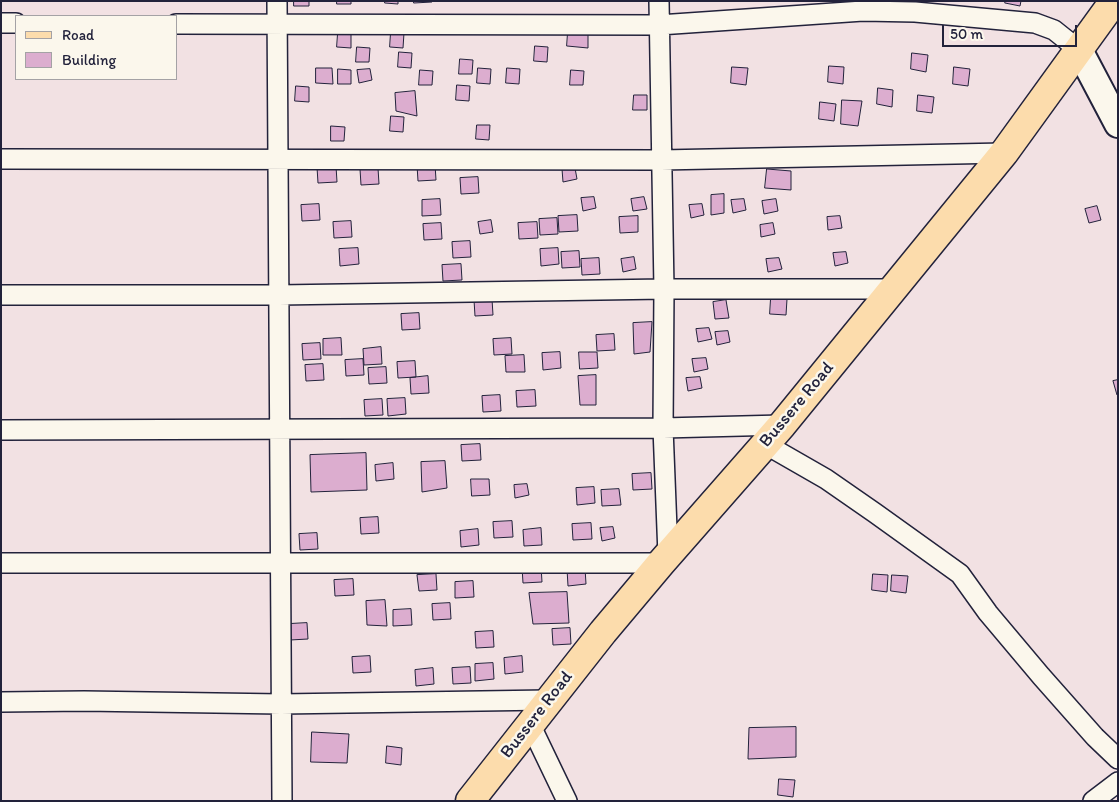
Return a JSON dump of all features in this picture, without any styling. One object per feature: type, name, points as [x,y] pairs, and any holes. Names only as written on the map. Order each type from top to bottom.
[{"type":"main road","name":"Bussere Road","points":[[470,801],[548,700],[665,559],[773,435],[1004,153],[1079,50],[1111,2]]},
{"type":"street","points":[[277,1],[282,801]]},
{"type":"street","points":[[1,563],[281,563],[665,559],[663,428],[664,288],[660,160],[659,1]]},
{"type":"street","points":[[178,24],[659,25],[863,11],[914,12],[1035,23],[1054,30],[1079,50],[1118,124]]},
{"type":"street","points":[[1,23],[15,23]]},
{"type":"street","points":[[1,159],[660,160],[1004,153]]},
{"type":"street","points":[[1,295],[279,295],[664,288],[893,288]]},
{"type":"street","points":[[1,430],[663,428],[773,435],[826,480],[876,513],[960,574],[988,613],[1041,676],[1095,737],[1118,759]]},
{"type":"street","points":[[1,702],[281,704],[548,700]]},
{"type":"street","points":[[530,724],[567,801]]},
{"type":"street","points":[[1093,801],[1118,782]]},
{"type":"building","points":[[294,1],[309,1],[309,6],[294,6]]},
{"type":"building","points":[[337,1],[351,1],[351,4],[337,4]]},
{"type":"building","points":[[385,1],[398,1],[398,4],[385,3]]},
{"type":"building","points":[[414,1],[432,1],[432,2],[414,3]]},
{"type":"building","points":[[1006,1],[1021,1],[1020,6],[1005,3]]},
{"type":"building","points":[[391,32],[404,33],[403,48],[390,47]]},
{"type":"building","points":[[568,32],[588,32],[588,48],[567,46]]},
{"type":"building","points":[[338,33],[351,33],[351,48],[337,47]]},
{"type":"building","points":[[535,46],[548,47],[547,62],[534,61]]},
{"type":"building","points":[[357,47],[370,48],[369,62],[356,62]]},
{"type":"building","points":[[399,52],[412,53],[411,68],[398,67]]},
{"type":"building","points":[[912,53],[928,55],[926,72],[911,69]]},
{"type":"building","points":[[460,59],[473,60],[472,74],[459,74]]},
{"type":"building","points":[[829,66],[844,67],[843,84],[828,82]]},
{"type":"building","points":[[732,67],[748,68],[746,85],[731,83]]},
{"type":"building","points":[[954,67],[970,69],[968,86],[953,84]]},
{"type":"building","points":[[316,68],[332,68],[333,84],[316,83]]},
{"type":"building","points":[[478,68],[491,69],[490,84],[477,83]]},
{"type":"building","points":[[507,68],[520,69],[519,84],[506,83]]},
{"type":"building","points":[[338,69],[351,70],[351,84],[338,84]]},
{"type":"building","points":[[370,69],[372,80],[359,83],[357,70]]},
{"type":"building","points":[[420,70],[433,71],[432,85],[419,85]]},
{"type":"building","points":[[571,70],[584,71],[583,85],[570,85]]},
{"type":"building","points":[[457,85],[470,86],[469,101],[456,100]]},
{"type":"building","points":[[296,86],[309,87],[309,102],[295,101]]},
{"type":"building","points":[[878,88],[893,90],[892,107],[877,104]]},
{"type":"building","points":[[415,91],[417,116],[396,111],[395,93]]},
{"type":"building","points":[[634,95],[647,95],[647,110],[633,110]]},
{"type":"building","points":[[918,95],[934,97],[932,113],[917,111]]},
{"type":"building","points":[[842,100],[862,101],[858,126],[841,124]]},
{"type":"building","points":[[820,102],[836,104],[834,121],[819,119]]},
{"type":"building","points":[[391,116],[404,117],[403,132],[390,131]]},
{"type":"building","points":[[477,125],[490,125],[489,140],[476,139]]},
{"type":"building","points":[[331,126],[345,127],[344,141],[331,141]]},
{"type":"building","points":[[435,164],[436,180],[418,181],[417,165]]},
{"type":"building","points":[[336,166],[337,182],[318,183],[317,167]]},
{"type":"building","points":[[378,168],[379,184],[361,185],[360,169]]},
{"type":"building","points":[[575,168],[577,179],[563,182],[562,169]]},
{"type":"building","points":[[767,169],[791,171],[791,190],[765,188]]},
{"type":"building","points":[[478,177],[479,193],[461,194],[460,178]]},
{"type":"building","points":[[724,194],[724,213],[711,215],[711,195]]},
{"type":"building","points":[[594,197],[596,208],[583,211],[581,198]]},
{"type":"building","points":[[644,197],[647,209],[633,211],[631,199]]},
{"type":"building","points":[[440,199],[441,215],[422,216],[422,200]]},
{"type":"building","points":[[744,199],[746,210],[733,213],[731,200]]},
{"type":"building","points":[[776,199],[778,211],[764,214],[762,201]]},
{"type":"building","points":[[319,204],[320,220],[302,221],[301,205]]},
{"type":"building","points":[[702,204],[704,215],[691,218],[689,205]]},
{"type":"building","points":[[1097,206],[1101,220],[1089,223],[1085,209]]},
{"type":"building","points":[[577,215],[578,231],[559,232],[558,216]]},
{"type":"building","points":[[638,216],[638,232],[620,233],[619,217]]},
{"type":"building","points":[[840,216],[842,228],[828,230],[827,217]]},
{"type":"building","points":[[557,218],[558,234],[540,235],[539,219]]},
{"type":"building","points":[[491,220],[493,232],[480,234],[478,222]]},
{"type":"building","points":[[351,221],[352,237],[334,238],[333,222]]},
{"type":"building","points":[[537,222],[538,238],[519,239],[518,223]]},
{"type":"building","points":[[441,223],[442,239],[424,240],[423,224]]},
{"type":"building","points":[[773,223],[775,234],[761,237],[760,225]]},
{"type":"building","points":[[470,241],[471,257],[453,258],[452,242]]},
{"type":"building","points":[[358,248],[359,264],[340,266],[339,249]]},
{"type":"building","points":[[558,248],[559,264],[541,266],[540,249]]},
{"type":"building","points":[[579,251],[580,267],[562,268],[561,252]]},
{"type":"building","points":[[846,252],[848,263],[835,266],[833,253]]},
{"type":"building","points":[[634,257],[636,269],[623,272],[621,259]]},
{"type":"building","points":[[599,258],[600,274],[582,275],[581,259]]},
{"type":"building","points":[[779,258],[782,269],[768,272],[766,259]]},
{"type":"building","points":[[461,264],[462,280],[443,281],[442,265]]},
{"type":"building","points":[[771,298],[787,299],[786,315],[770,314]]},
{"type":"building","points":[[492,299],[493,315],[475,316],[474,300]]},
{"type":"building","points":[[726,300],[729,318],[715,319],[713,302]]},
{"type":"building","points":[[419,313],[420,329],[402,330],[401,314]]},
{"type":"building","points":[[652,322],[650,352],[634,354],[633,323]]},
{"type":"building","points":[[709,328],[712,339],[698,342],[696,329]]},
{"type":"building","points":[[728,331],[730,342],[717,345],[715,332]]},
{"type":"building","points":[[614,334],[615,350],[597,351],[596,335]]},
{"type":"building","points":[[341,338],[342,355],[323,355],[323,339]]},
{"type":"building","points":[[511,338],[512,354],[494,355],[493,339]]},
{"type":"building","points":[[320,343],[321,359],[303,360],[302,344]]},
{"type":"building","points":[[381,347],[382,364],[364,365],[363,349]]},
{"type":"building","points":[[560,352],[561,368],[543,370],[542,353]]},
{"type":"building","points":[[579,352],[597,352],[598,368],[580,369]]},
{"type":"building","points":[[524,355],[525,372],[506,372],[505,356]]},
{"type":"building","points":[[706,358],[708,369],[694,372],[692,359]]},
{"type":"building","points":[[363,359],[364,375],[346,376],[345,360]]},
{"type":"building","points":[[415,361],[416,377],[398,378],[397,362]]},
{"type":"building","points":[[323,364],[324,380],[306,381],[305,365]]},
{"type":"building","points":[[386,367],[387,383],[369,384],[368,368]]},
{"type":"building","points":[[596,375],[596,405],[580,405],[578,376]]},
{"type":"building","points":[[428,376],[429,393],[411,394],[410,378]]},
{"type":"building","points":[[700,377],[702,388],[688,391],[686,378]]},
{"type":"building","points":[[1118,380],[1118,395],[1117,395],[1113,381]]},
{"type":"building","points":[[535,390],[536,406],[517,407],[516,391]]},
{"type":"building","points":[[500,395],[501,411],[483,412],[482,396]]},
{"type":"building","points":[[405,398],[406,414],[388,416],[387,399]]},
{"type":"building","points":[[382,399],[383,415],[365,416],[364,400]]},
{"type":"building","points":[[480,444],[481,460],[462,461],[461,445]]},
{"type":"building","points":[[366,453],[367,490],[311,492],[310,455]]},
{"type":"building","points":[[445,461],[447,488],[422,492],[421,462]]},
{"type":"building","points":[[393,463],[394,479],[376,481],[375,465]]},
{"type":"building","points":[[651,473],[652,489],[633,490],[632,474]]},
{"type":"building","points":[[471,479],[489,479],[490,495],[472,496]]},
{"type":"building","points":[[527,484],[529,495],[515,498],[514,485]]},
{"type":"building","points":[[594,487],[595,503],[577,505],[576,488]]},
{"type":"building","points":[[619,489],[621,505],[602,506],[601,490]]},
{"type":"building","points":[[378,517],[379,533],[361,534],[360,518]]},
{"type":"building","points":[[512,521],[513,537],[494,538],[493,522]]},
{"type":"building","points":[[591,523],[592,539],[573,540],[572,524]]},
{"type":"building","points":[[613,527],[615,538],[602,541],[600,528]]},
{"type":"building","points":[[541,528],[542,545],[524,546],[523,530]]},
{"type":"building","points":[[478,529],[479,545],[461,547],[460,531]]},
{"type":"building","points":[[317,533],[318,549],[300,550],[299,534]]},
{"type":"building","points":[[541,566],[542,582],[523,583],[522,567]]},
{"type":"building","points":[[585,568],[586,584],[568,586],[567,569]]},
{"type":"building","points":[[436,574],[437,590],[419,591],[417,575]]},
{"type":"building","points":[[873,574],[888,575],[887,592],[872,590]]},
{"type":"building","points":[[892,575],[908,576],[906,593],[891,591]]},
{"type":"building","points":[[353,579],[354,595],[335,596],[334,580]]},
{"type":"building","points":[[473,581],[474,597],[455,598],[455,582]]},
{"type":"building","points":[[567,592],[569,623],[533,624],[529,593]]},
{"type":"building","points":[[385,600],[387,626],[367,625],[366,601]]},
{"type":"building","points":[[450,603],[451,619],[433,620],[432,604]]},
{"type":"building","points":[[411,609],[412,625],[393,626],[393,610]]},
{"type":"building","points":[[307,623],[308,639],[290,640],[289,624]]},
{"type":"building","points":[[570,628],[571,644],[553,645],[552,629]]},
{"type":"building","points":[[493,631],[494,647],[476,648],[475,632]]},
{"type":"building","points":[[370,656],[371,672],[353,673],[352,657]]},
{"type":"building","points":[[522,656],[523,672],[505,674],[504,658]]},
{"type":"building","points":[[493,663],[494,679],[475,681],[475,664]]},
{"type":"building","points":[[470,667],[471,683],[453,684],[452,668]]},
{"type":"building","points":[[433,668],[434,684],[416,686],[415,670]]},
{"type":"building","points":[[796,727],[796,757],[748,759],[749,728]]},
{"type":"building","points":[[312,732],[349,734],[347,763],[311,762]]},
{"type":"building","points":[[387,746],[402,748],[401,765],[386,763]]},
{"type":"building","points":[[779,779],[795,780],[793,797],[778,795]]}]
